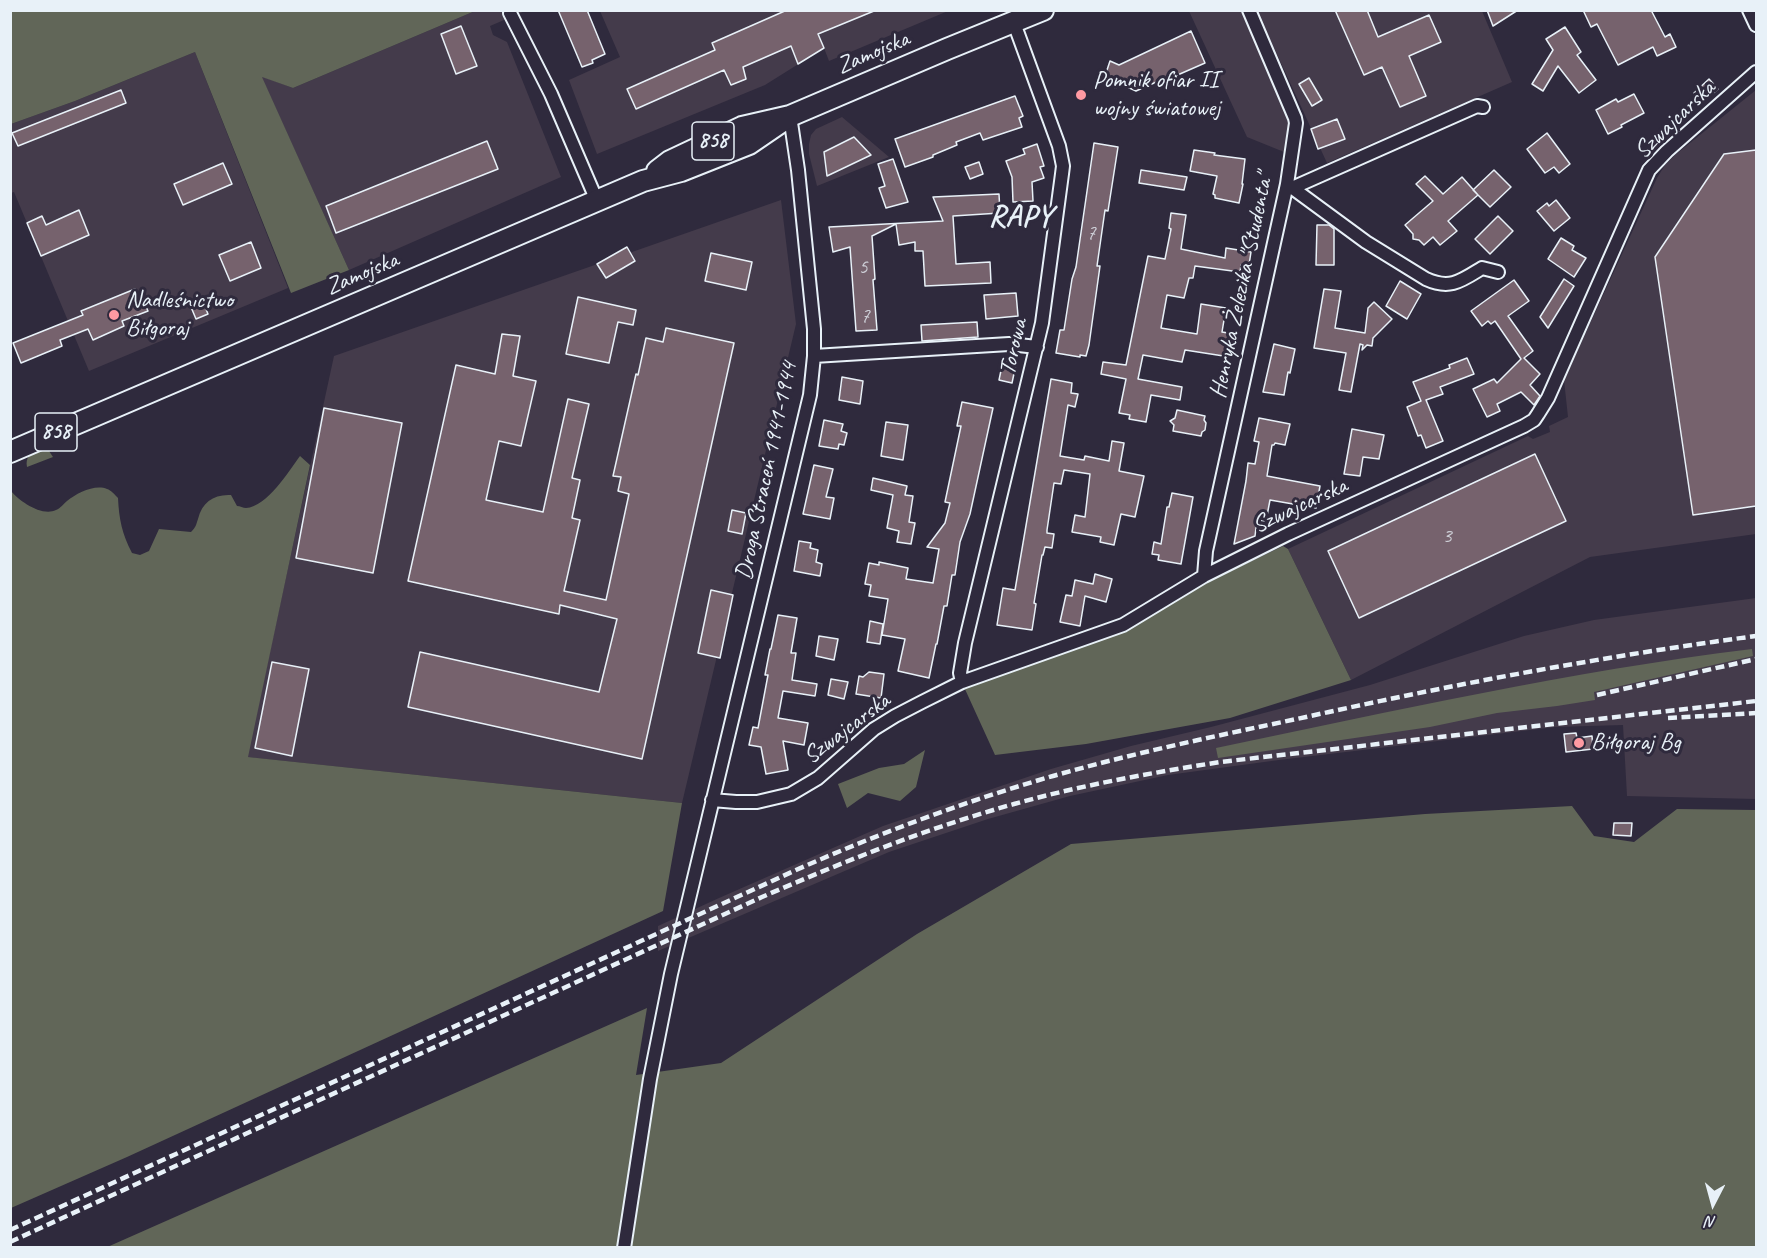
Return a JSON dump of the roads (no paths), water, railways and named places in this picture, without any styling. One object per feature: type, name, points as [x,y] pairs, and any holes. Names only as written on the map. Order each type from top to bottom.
[{"type":"main road","name":"Zamojska","points":[[10,452],[597,201],[749,144],[790,116],[1043,10]]},
{"type":"street","name":"Henryka Żelezika \"Studenta\"","points":[[1204,576],[1206,551],[1289,186],[1296,123],[1249,10]]},
{"type":"street","points":[[1749,10],[1756,25]]},
{"type":"street","points":[[510,13],[551,94],[597,201]]},
{"type":"street","name":"Torowa","points":[[962,682],[960,673],[965,643],[1042,323],[1063,166],[1059,146],[1014,23]]},
{"type":"street","name":"Szwajcarska","points":[[712,800],[757,802],[791,794],[818,778],[874,729],[962,682],[1123,625],[1204,576],[1288,534],[1534,420],[1548,398],[1649,170],[1666,151],[1756,72]]},
{"type":"street","points":[[1289,186],[1477,106],[1483,107]]},
{"type":"street","name":"Droga Straceń 1941-1944","points":[[624,1248],[671,974],[810,395],[814,329],[798,170],[790,116]]},
{"type":"street","points":[[1289,186],[1366,242],[1437,284],[1448,285],[1460,281],[1482,268],[1498,272]]},
{"type":"street","points":[[814,356],[1009,344],[1037,347]]},
{"type":"railway","points":[[10,1230],[796,870],[859,843],[956,807],[1053,776],[1211,737],[1474,682],[1756,636]]},
{"type":"railway","points":[[1597,695],[1756,659]]},
{"type":"railway","points":[[10,1242],[762,897],[887,846],[982,813],[1091,785],[1220,762],[1756,701]]},
{"type":"railway","points":[[1668,718],[1756,713]]},
{"type":"place","name":"Pomnik ofiar II wojny światowej","points":[[1081,95]]},
{"type":"place","name":"Nadleśnictwo Biłgoraj","points":[[114,315]]},
{"type":"place","name":"Biłgoraj Bg","points":[[1579,743]]},
{"type":"district","name":"RAPY","points":[[1021,218]]}]
